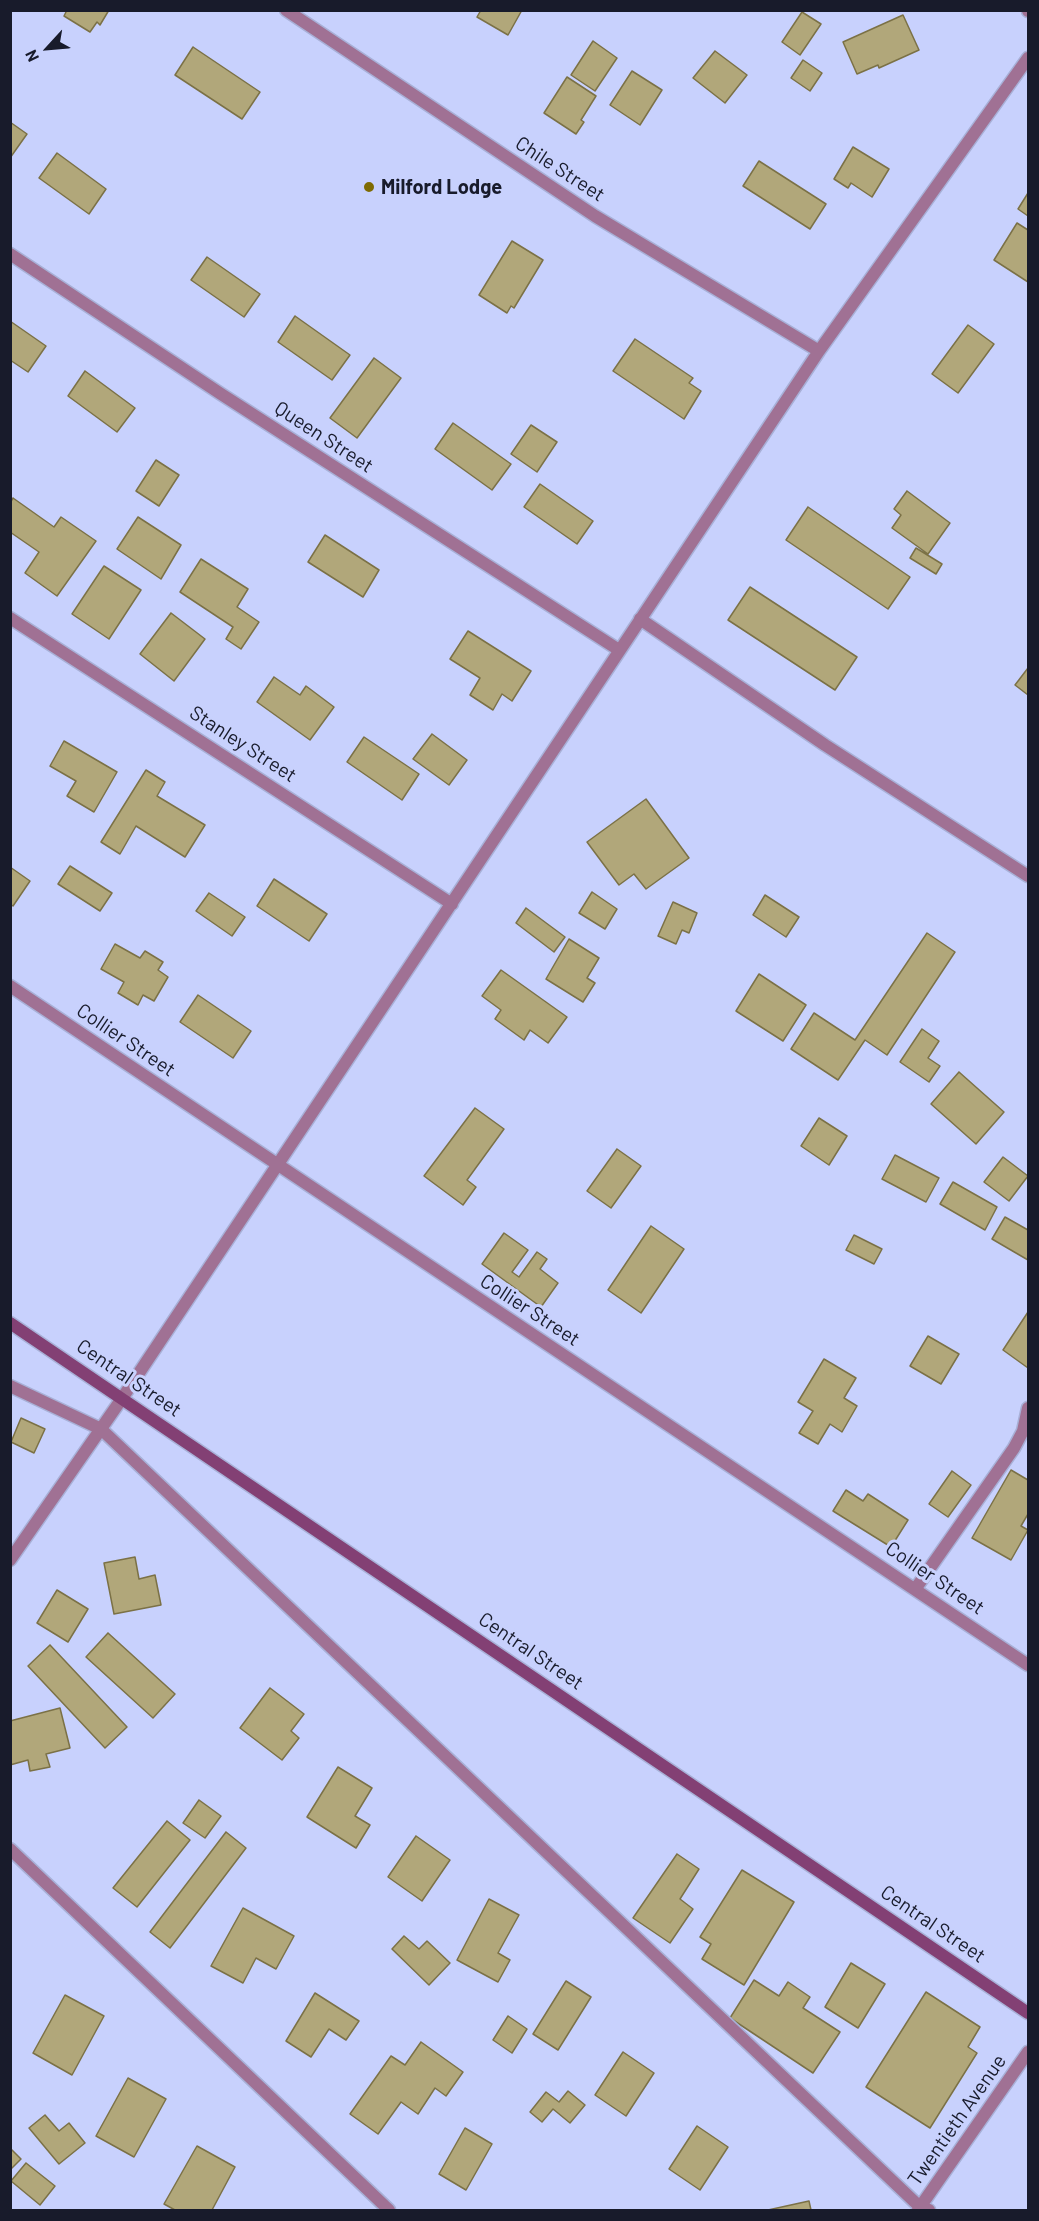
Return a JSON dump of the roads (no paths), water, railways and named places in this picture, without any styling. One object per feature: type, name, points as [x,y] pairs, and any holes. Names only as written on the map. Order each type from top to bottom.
[{"type":"main road","name":"Central Street","points":[[10,1323],[1029,2013]]},
{"type":"street","name":"Chile Street","points":[[286,10],[595,216],[819,351]]},
{"type":"street","points":[[10,1560],[123,1398],[277,1163],[819,351],[1029,58]]},
{"type":"street","name":"Queen Street","points":[[10,254],[231,400],[619,650]]},
{"type":"street","name":"Stanley Street","points":[[10,618],[452,904]]},
{"type":"street","points":[[640,619],[825,745],[1029,876]]},
{"type":"street","name":"Collier Street","points":[[10,986],[277,1163],[479,1301],[916,1588],[1029,1665]]},
{"type":"street","points":[[10,1386],[101,1429],[922,2209]]},
{"type":"street","points":[[916,1588],[1014,1448],[1023,1431],[1029,1408]]},
{"type":"street","points":[[10,1849],[388,2211]]},
{"type":"street","name":"Twentieth Avenue","points":[[922,2209],[1029,2052]]},
{"type":"place","name":"Milford Lodge","points":[[369,187]]}]
